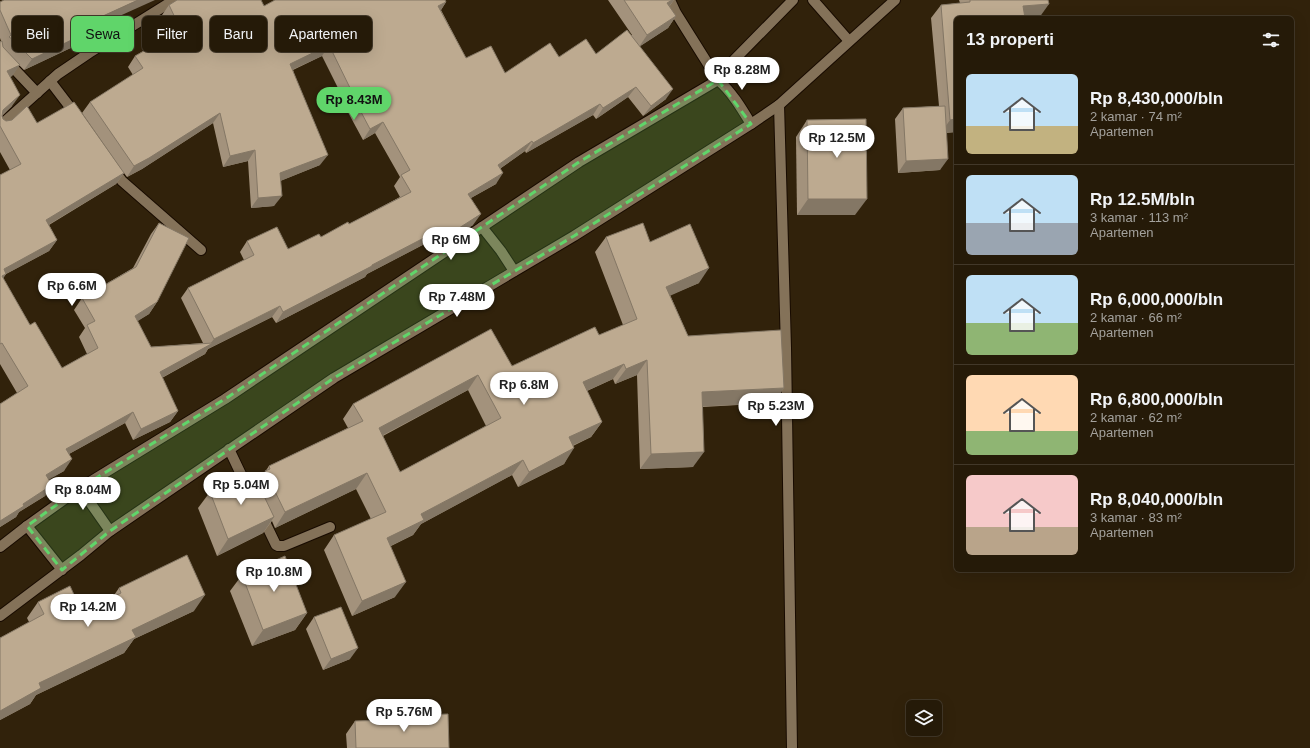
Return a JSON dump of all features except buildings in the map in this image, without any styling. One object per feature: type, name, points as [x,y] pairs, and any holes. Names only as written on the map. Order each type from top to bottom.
[{"type":"street","points":[[0,126],[50,81],[89,53],[174,0]]},
{"type":"street","points":[[670,0],[676,13],[721,82],[752,124]]},
{"type":"street","points":[[0,547],[29,529],[82,491],[225,399],[482,228],[578,162],[721,82],[734,60],[792,0]]},
{"type":"street","points":[[813,0],[849,41]]},
{"type":"street","points":[[0,616],[62,570],[110,531],[334,378],[574,236],[752,124],[779,105],[895,0]]},
{"type":"street","points":[[0,54],[37,93]]},
{"type":"street","points":[[50,81],[81,121]]},
{"type":"street","points":[[779,105],[786,348],[792,748]]},
{"type":"street","points":[[106,160],[122,181],[201,250]]},
{"type":"street","points":[[482,228],[501,250],[514,271]]},
{"type":"street","points":[[229,449],[276,545],[278,546],[291,543],[330,527]]},
{"type":"street","points":[[82,491],[110,531]]},
{"type":"street","points":[[29,529],[62,570]]},
{"type":"highlighted area","points":[[718,80],[751,124],[574,236],[334,378],[110,531],[62,570],[27,526],[80,488],[225,399],[579,162]]}]
